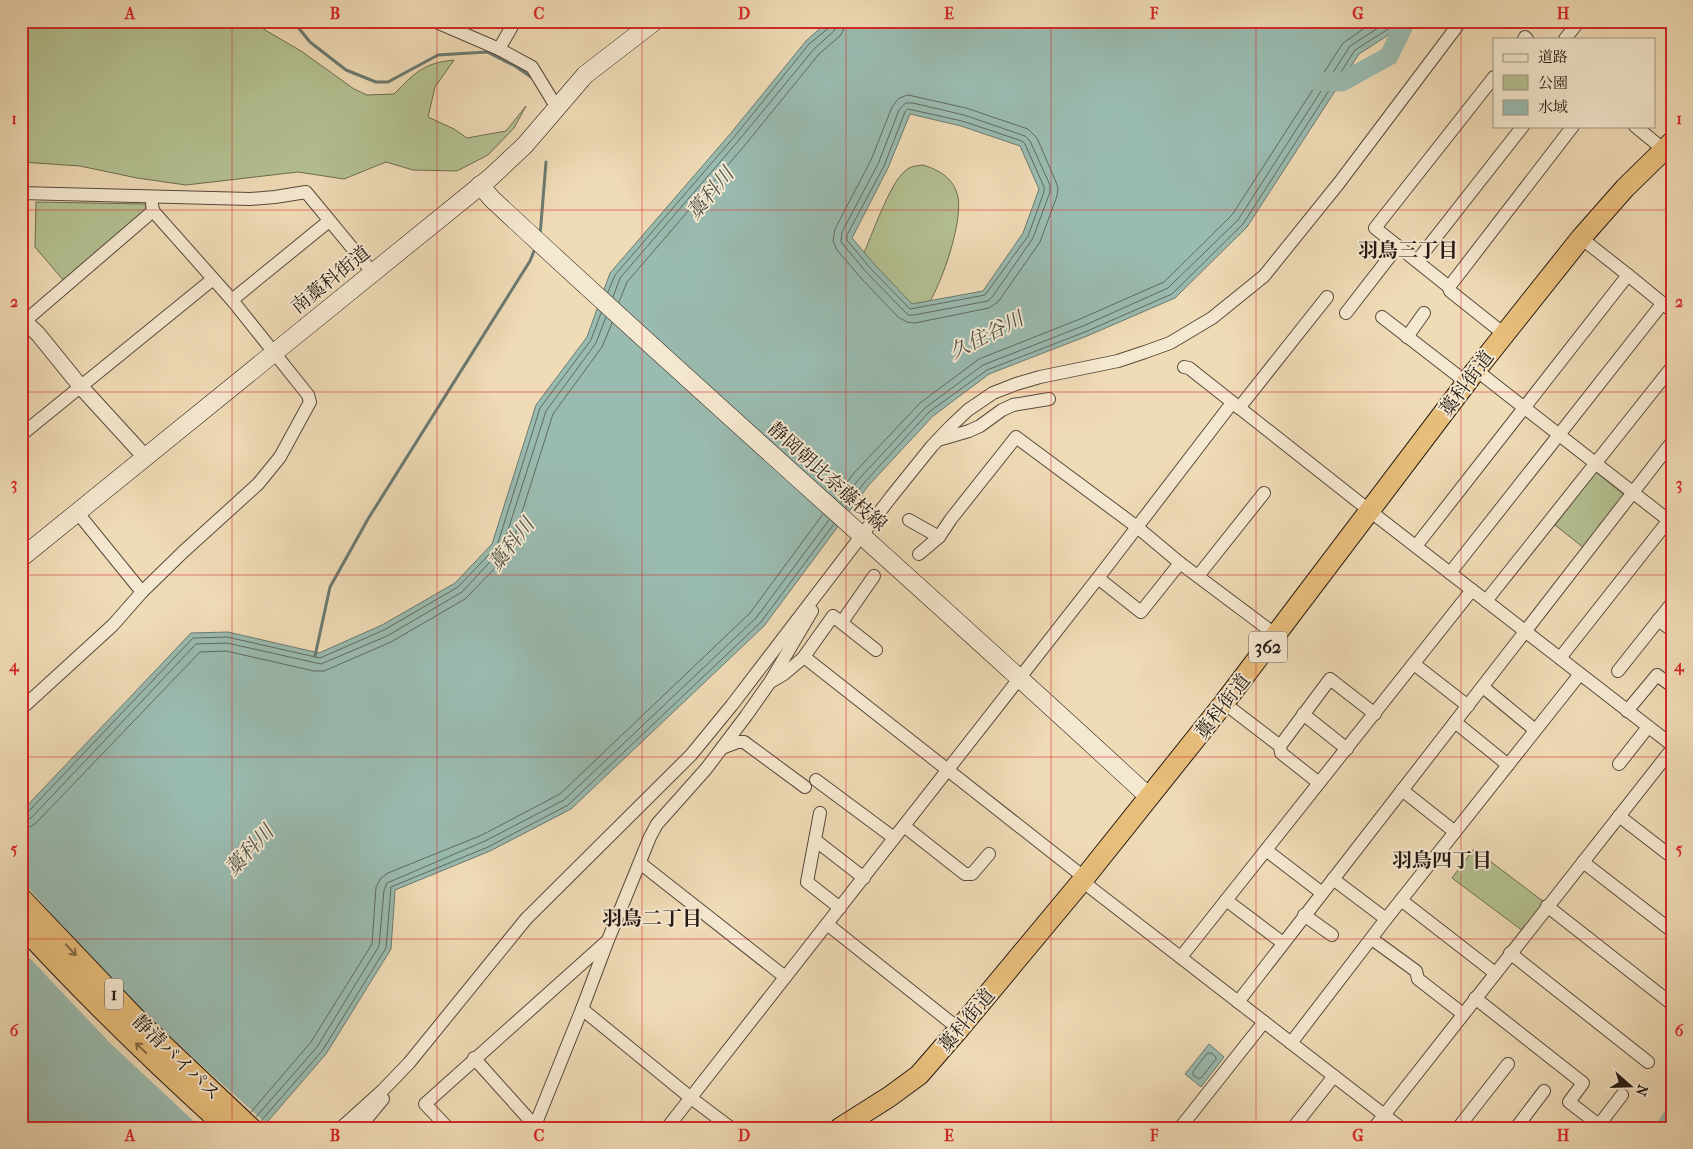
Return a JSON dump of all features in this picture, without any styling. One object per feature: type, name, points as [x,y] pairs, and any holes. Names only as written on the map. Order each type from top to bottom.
[{"type":"highway","name":"藁科街道","points":[[840,1128],[890,1097],[919,1075],[958,1029],[1084,879],[1224,703],[1504,334],[1581,238],[1667,145]]},
{"type":"highway","name":"1","points":[[21,893],[29,920]]},
{"type":"highway","name":"静清バイパス","points":[[21,898],[29,920],[143,1026],[227,1128]]},
{"type":"highway","name":"1","points":[[184,1077],[219,1128]]},
{"type":"highway","name":"1","points":[[184,1077],[262,1128]]},
{"type":"highway","name":"静清バイパス","points":[[184,1077],[251,1128]]},
{"type":"main road","name":"南藁科街道","points":[[21,558],[506,164],[585,75],[655,21]]},
{"type":"main road","name":"静岡朝比奈藤枝線","points":[[480,185],[492,199],[572,274],[1020,677],[1149,797]]},
{"type":"street","points":[[434,21],[499,49],[532,67],[557,108]]},
{"type":"street","points":[[499,49],[514,21]]},
{"type":"street","points":[[341,1128],[382,1091],[409,1063],[526,919],[691,755],[823,587],[860,534],[938,440],[968,410],[993,393],[1040,377],[1118,361],[1170,343],[1220,312],[1264,276],[1339,183],[1461,21]]},
{"type":"street","points":[[1566,38],[1578,21]]},
{"type":"street","points":[[1493,78],[1375,228],[1504,334]]},
{"type":"street","points":[[1417,261],[1521,128]]},
{"type":"street","points":[[1449,287],[1571,128]]},
{"type":"street","points":[[1638,128],[1667,145]]},
{"type":"street","points":[[21,193],[250,199],[306,192],[372,272]]},
{"type":"street","points":[[21,709],[114,626],[142,592],[258,484],[280,457],[308,407],[310,399],[308,394],[232,300],[152,211],[152,196]]},
{"type":"street","points":[[145,457],[81,387],[38,334],[23,320],[152,211]]},
{"type":"street","points":[[232,300],[330,221]]},
{"type":"street","points":[[1450,573],[1558,435],[1667,308],[1581,238]]},
{"type":"street","points":[[1346,313],[1398,246]]},
{"type":"street","points":[[1416,546],[1628,275]]},
{"type":"street","points":[[21,435],[213,279]]},
{"type":"street","points":[[667,1128],[1137,527],[1326,296]]},
{"type":"street","points":[[1408,337],[1424,314]]},
{"type":"street","points":[[1382,317],[1408,337],[1523,407],[1671,520],[1560,658]]},
{"type":"street","points":[[1184,367],[1189,368],[1672,747],[1374,1128]]},
{"type":"street","points":[[1486,601],[1672,367]]},
{"type":"street","points":[[938,440],[980,426],[1012,405],[1049,399]]},
{"type":"street","points":[[919,554],[939,537],[1016,437],[1137,527],[1180,563],[1276,636]]},
{"type":"street","points":[[1238,1002],[1672,442]]},
{"type":"street","points":[[1198,576],[1264,493]]},
{"type":"street","points":[[77,512],[142,592]]},
{"type":"street","points":[[909,520],[939,537]]},
{"type":"street","points":[[1098,578],[1141,612],[1180,563]]},
{"type":"street","points":[[842,622],[874,576]]},
{"type":"street","points":[[474,1058],[534,1127],[647,843],[657,824],[706,769],[770,682],[809,619],[823,587]]},
{"type":"street","points":[[1181,957],[1472,590]]},
{"type":"street","points":[[1618,671],[1672,603]]},
{"type":"street","points":[[770,682],[784,674],[803,658],[833,616],[876,650]]},
{"type":"street","points":[[1658,620],[1672,630]]},
{"type":"street","points":[[803,658],[948,770],[1238,1002],[1401,1128]]},
{"type":"street","points":[[1414,664],[1468,706]]},
{"type":"street","points":[[1292,1043],[1386,919],[1580,674]]},
{"type":"street","points":[[1628,711],[1657,675],[1672,686]]},
{"type":"street","points":[[1319,783],[1281,753],[1280,746],[1330,679],[1375,714]]},
{"type":"street","points":[[1482,687],[1535,730]]},
{"type":"street","points":[[1224,703],[1280,746]]},
{"type":"street","points":[[1303,714],[1347,749]]},
{"type":"street","points":[[1455,722],[1508,764]]},
{"type":"street","points":[[1619,764],[1648,727]]},
{"type":"street","points":[[722,748],[738,742],[744,742],[894,838]]},
{"type":"street","points":[[1402,790],[1455,832]]},
{"type":"street","points":[[820,814],[807,882],[840,908]]},
{"type":"street","points":[[1619,816],[1672,857]]},
{"type":"street","points":[[904,826],[965,874],[972,874],[989,854]]},
{"type":"street","points":[[815,840],[864,878]]},
{"type":"street","points":[[1266,850],[1322,893]]},
{"type":"street","points":[[1583,862],[1672,931]]},
{"type":"street","points":[[640,863],[785,977]]},
{"type":"street","points":[[1333,879],[1386,919]]},
{"type":"street","points":[[1226,900],[1284,943]]},
{"type":"street","points":[[1401,900],[1495,973]]},
{"type":"street","points":[[1547,906],[1672,1004]]},
{"type":"street","points":[[1304,915],[1332,935]]},
{"type":"street","points":[[827,924],[958,1029]]},
{"type":"street","points":[[1372,939],[1416,971],[1418,979],[1463,1014]]},
{"type":"street","points":[[448,1128],[425,1104],[474,1058],[608,940]]},
{"type":"street","points":[[1510,953],[1648,1062]]},
{"type":"street","points":[[1475,998],[1583,1083],[1569,1102],[1599,1124],[1622,1095]]},
{"type":"street","points":[[582,1009],[691,1098],[731,1128]]},
{"type":"street","points":[[1180,1128],[1264,1022]]},
{"type":"street","points":[[359,1128],[391,1090],[409,1063]]},
{"type":"street","points":[[1458,1128],[1508,1064]]},
{"type":"street","points":[[1294,1128],[1334,1076]]},
{"type":"street","points":[[1516,1128],[1544,1091]]},
{"type":"green space","points":[[21,21],[252,21],[301,51],[354,89],[367,95],[394,94],[420,70],[443,61],[454,60],[435,87],[428,117],[454,129],[467,138],[506,131],[526,106],[514,128],[488,155],[457,171],[413,170],[386,162],[344,179],[298,172],[186,185],[137,178],[80,166],[21,162]]},
{"type":"green space","points":[[923,165],[935,169],[949,180],[956,190],[959,209],[953,241],[942,276],[935,292],[920,316],[862,257],[893,187],[909,168]]},
{"type":"green space","points":[[36,202],[145,204],[147,210],[64,281],[35,247]]},
{"type":"green space","points":[[1596,472],[1624,495],[1584,548],[1555,525]]},
{"type":"green space","points":[[1474,849],[1544,902],[1523,931],[1452,878]]},
{"type":"water","name":"藁科川","points":[[828,21],[1410,21],[1359,54],[1247,227],[1175,298],[1087,336],[989,374],[933,416],[868,486],[764,626],[571,809],[490,851],[395,890],[391,949],[326,1054],[262,1128],[21,1128],[21,812],[191,633],[228,632],[319,653],[382,625],[455,583],[492,544],[536,405],[587,337],[610,273],[731,133],[806,41]],"holes":[[[910,114],[961,126],[1020,146],[1039,189],[1023,233],[983,291],[912,304],[852,238],[888,168]]]},
{"type":"water","points":[[1209,1044],[1224,1057],[1201,1087],[1185,1074]]},
{"type":"pier","points":[[21,879],[104,975],[268,1125],[265,1128],[201,1128],[110,1043],[21,949]]},
{"type":"waterway","points":[[293,21],[310,42],[346,70],[376,82],[388,82],[438,55],[487,52],[515,66],[534,79]]},
{"type":"waterway","name":"久住谷川","points":[[1316,81],[1342,82],[1389,56],[1406,21]]},
{"type":"waterway","points":[[540,236],[546,162]]},
{"type":"waterway","points":[[315,656],[330,587],[368,519],[530,261],[536,246]]},
{"type":"waterway","points":[[1665,1128],[1672,1117]]},
{"type":"district","name":"羽鳥三丁目","points":[[1408,250]]},
{"type":"district","name":"羽鳥四丁目","points":[[1442,860]]},
{"type":"district","name":"羽鳥二丁目","points":[[652,918]]}]
